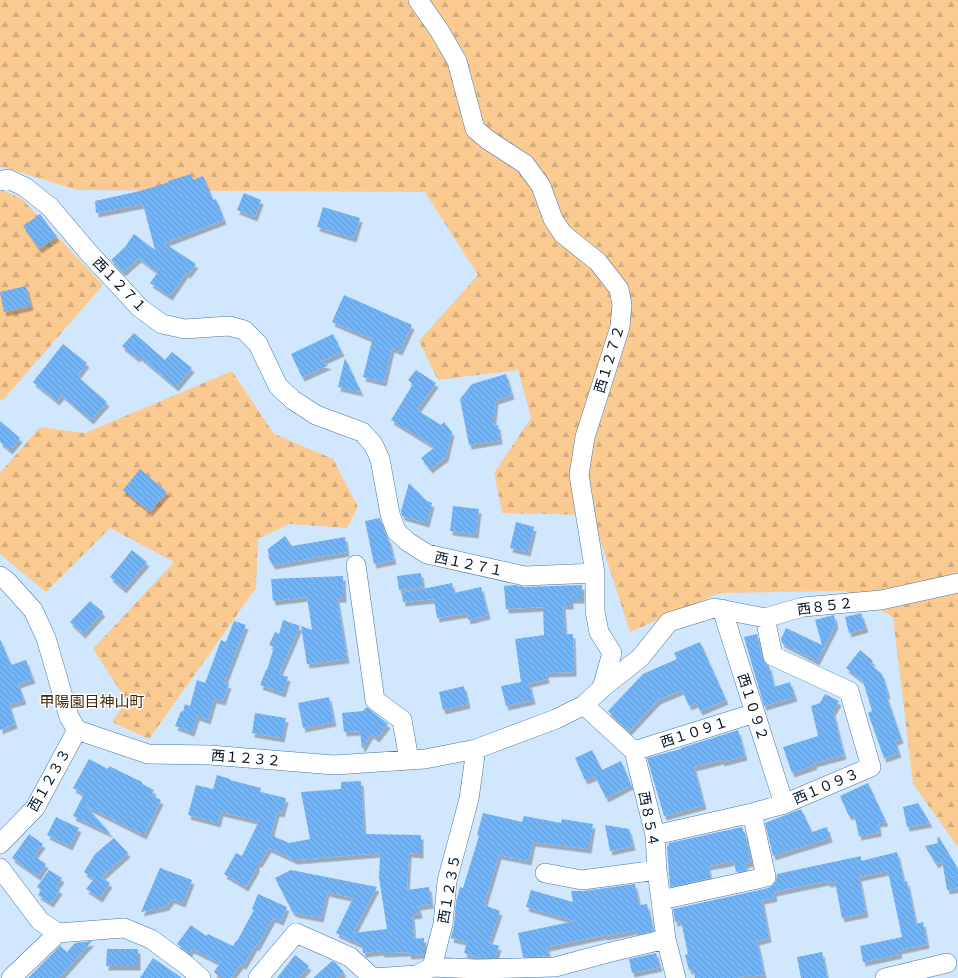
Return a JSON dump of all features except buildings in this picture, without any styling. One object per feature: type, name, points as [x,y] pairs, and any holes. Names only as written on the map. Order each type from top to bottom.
[{"type":"street","name":"西１２７２","points":[[418,0],[439,30],[457,61],[475,130],[525,164],[541,186],[553,219],[563,234],[598,262],[619,289],[622,305],[620,327],[585,437],[579,475],[595,573]]},
{"type":"street","name":"西１２７１","points":[[0,181],[8,179],[26,188],[50,207],[89,253],[140,308],[156,320],[162,324],[185,329],[229,326],[244,330],[258,344],[278,386],[292,400],[316,415],[362,432],[373,444],[380,459],[390,514],[396,530],[408,542],[427,554],[525,576],[595,573]]},
{"type":"street","points":[[356,565],[375,700],[402,720],[409,760]]},
{"type":"street","points":[[595,573],[595,611],[599,632],[612,652],[602,688]]},
{"type":"street","points":[[0,576],[7,581],[33,610],[46,638],[69,717],[77,730]]},
{"type":"street","name":"西８５２","points":[[584,705],[602,688],[640,658],[669,622],[714,608],[765,618],[803,606],[881,600],[958,583]]},
{"type":"street","name":"西１０９２","points":[[722,609],[784,804]]},
{"type":"street","name":"西１０９３","points":[[655,835],[752,814],[784,804],[871,766],[849,691],[773,656],[765,618]]},
{"type":"street","points":[[584,705],[634,751]]},
{"type":"street","name":"西１２３２","points":[[77,730],[148,754],[210,755],[334,765],[426,759],[476,749],[556,719],[584,705]]},
{"type":"street","name":"西１０９１","points":[[634,751],[755,713]]},
{"type":"street","name":"西１２３３","points":[[0,844],[34,808],[77,730]]},
{"type":"street","name":"西１２３５","points":[[422,973],[443,924],[447,881],[469,798],[476,749]]},
{"type":"street","name":"西８５４","points":[[634,751],[655,835],[657,870],[666,939],[676,978]]},
{"type":"street","points":[[661,900],[766,877],[752,814]]},
{"type":"street","points":[[0,868],[40,922],[58,933],[124,928],[151,939],[201,978]]},
{"type":"street","points":[[545,873],[582,880],[657,870]]},
{"type":"street","points":[[11,978],[58,933]]},
{"type":"street","points":[[258,978],[296,933],[350,957],[372,978],[422,973],[477,973],[555,967],[666,939]]},
{"type":"street","points":[[885,978],[952,967]]},
{"type":"green space","points":[[0,0],[958,0],[958,847],[913,784],[893,617],[845,591],[720,593],[630,632],[592,515],[502,513],[494,473],[531,418],[518,370],[438,380],[419,341],[478,275],[425,192],[77,190],[3,167],[0,168]]},
{"type":"green space","points":[[2,190],[22,199],[103,285],[3,400],[0,399],[0,191]]},
{"type":"green space","points":[[232,371],[274,434],[333,459],[358,507],[347,528],[289,524],[258,539],[256,588],[149,739],[112,722],[127,701],[93,649],[174,562],[110,528],[46,592],[0,554],[0,473],[40,427],[85,433]]},
{"type":"district","name":"甲陽園目神山町","points":[[92,702]]}]
